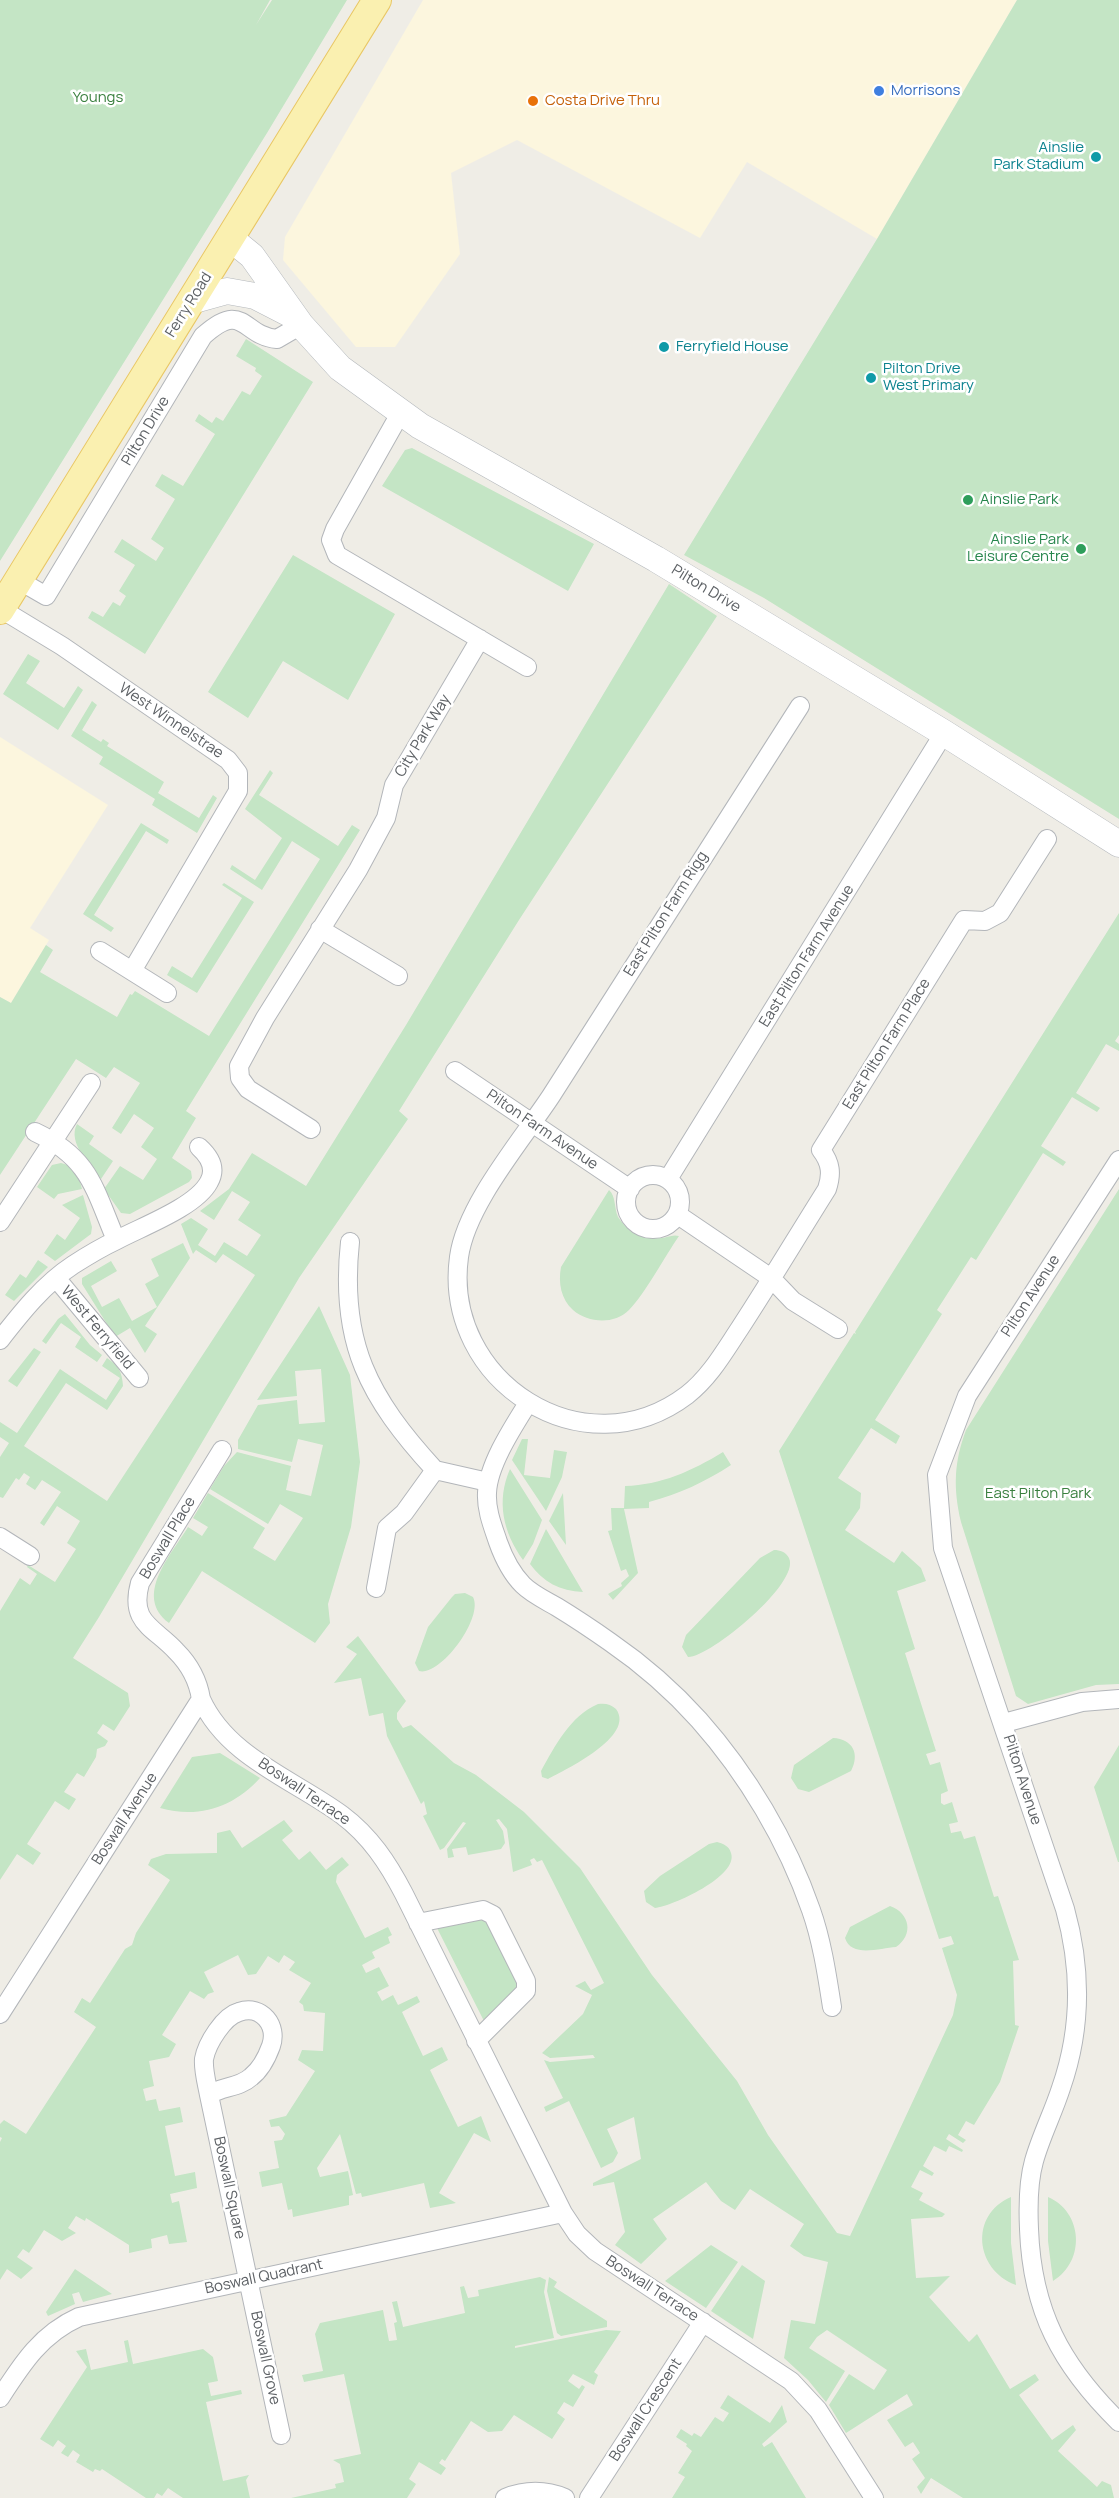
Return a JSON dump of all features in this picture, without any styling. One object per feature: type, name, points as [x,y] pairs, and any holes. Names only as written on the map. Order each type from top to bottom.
[{"type":"main road","name":"Ferry Road","points":[[0,609],[20,581],[377,0]]},
{"type":"street","name":"Pilton Drive","points":[[230,238],[252,256],[299,321],[340,368],[420,426],[656,559],[944,733],[1119,844]]},
{"type":"street","name":"Pilton Drive","points":[[191,301],[227,291],[255,296],[299,321]]},
{"type":"street","name":"Pilton Drive","points":[[20,581],[46,596],[203,336],[216,324],[230,319],[245,323],[268,337],[277,339],[299,321]]},
{"type":"street","points":[[401,412],[331,540],[337,555],[527,667]]},
{"type":"street","name":"West Winnelstrae","points":[[0,609],[62,646],[218,754],[234,766],[238,773],[238,791],[132,971]]},
{"type":"street","name":"City Park Way","points":[[311,1129],[248,1089],[240,1078],[239,1066],[265,1018],[358,870],[386,818],[394,784],[480,639]]},
{"type":"street","name":"East Pilton Farm Rigg","points":[[771,1278],[709,1374],[695,1389],[667,1408],[641,1419],[602,1424],[568,1420],[528,1403],[497,1376],[477,1351],[463,1319],[457,1282],[462,1243],[473,1215],[800,706]]},
{"type":"street","name":"East Pilton Farm Avenue","points":[[668,1179],[944,733]]},
{"type":"street","name":"East Pilton Farm Place","points":[[771,1278],[827,1189],[831,1173],[821,1150],[964,920],[985,921],[1000,913],[1047,839]]},
{"type":"street","points":[[320,929],[398,976]]},
{"type":"street","points":[[100,951],[167,993]]},
{"type":"street","name":"Pilton Farm Avenue","points":[[455,1071],[630,1189]]},
{"type":"street","points":[[0,1222],[90,1083]]},
{"type":"street","points":[[35,1132],[71,1154],[86,1170],[116,1240]]},
{"type":"street","name":"West Ferryfield","points":[[0,1340],[56,1278],[116,1240],[185,1204],[204,1189],[210,1182],[212,1167],[208,1155],[198,1147]]},
{"type":"street","name":"Pilton Avenue","points":[[1119,1160],[967,1396],[937,1475],[944,1548],[1070,1928],[1078,1980],[1078,2012],[1071,2055],[1062,2088],[1037,2151],[1031,2177],[1028,2215],[1032,2268],[1040,2307],[1066,2358],[1098,2400],[1119,2422]]},
{"type":"street","points":[[660,1176],[668,1179],[674,1184],[681,1199],[678,1215],[666,1227],[649,1230],[640,1227],[628,1214],[626,1205],[630,1189],[642,1177],[660,1176]]},
{"type":"street","points":[[678,1215],[771,1278],[793,1301],[838,1329]]},
{"type":"street","points":[[350,1242],[347,1269],[348,1298],[362,1368],[402,1434],[435,1470],[488,1482]]},
{"type":"street","name":"West Ferryfield","points":[[56,1278],[139,1378]]},
{"type":"street","points":[[528,1403],[512,1428],[488,1482],[487,1494],[500,1547],[517,1579],[533,1593],[611,1642],[669,1690],[717,1741],[756,1797],[796,1871],[812,1912],[832,2007]]},
{"type":"street","name":"Boswall Place","points":[[201,1699],[198,1682],[187,1663],[175,1648],[151,1630],[142,1619],[138,1606],[140,1583],[222,1450]]},
{"type":"street","points":[[376,1588],[387,1528],[405,1513],[435,1470]]},
{"type":"street","points":[[0,1537],[30,1556]]},
{"type":"street","name":"Boswall Terrace","points":[[201,1699],[216,1727],[234,1745],[342,1815],[368,1839],[391,1869],[563,2213],[578,2234],[596,2251],[771,2366],[806,2395],[874,2498]]},
{"type":"street","name":"Boswall Avenue","points":[[0,2014],[201,1699]]},
{"type":"street","points":[[1004,1724],[1082,1702],[1119,1699]]},
{"type":"street","points":[[418,1923],[483,1910],[489,1911],[526,1980],[526,1991],[476,2041]]},
{"type":"street","name":"Boswall Square","points":[[209,2095],[218,2089],[243,2083],[260,2067],[268,2055],[273,2030],[270,2021],[263,2015],[254,2011],[239,2012],[231,2016],[215,2037],[204,2058],[209,2095],[248,2280]]},
{"type":"street","name":"Boswall Quadrant","points":[[0,2398],[37,2345],[67,2322],[79,2317],[563,2213]]},
{"type":"street","name":"Boswall Grove","points":[[248,2280],[282,2435]]},
{"type":"street","name":"Boswall Crescent","points":[[589,2498],[703,2322]]},
{"type":"street","points":[[506,2498],[528,2492],[541,2492],[565,2498]]},
{"type":"shaded area","points":[[423,0],[1017,0],[877,239],[747,162],[700,238],[517,140],[451,173],[460,254],[395,347],[356,347],[283,260],[285,237]]},
{"type":"shaded area","points":[[0,737],[108,805],[30,928],[49,940],[11,1003],[0,997]]},
{"type":"green space","name":"Youngs","points":[[0,0],[270,0],[256,25],[272,0],[347,0],[267,133],[0,561]]},
{"type":"green space","name":"Ainslie Park","points":[[1017,0],[1119,0],[1119,819],[764,598],[684,555],[877,239]]},
{"type":"green space","points":[[246,339],[313,382],[145,654],[88,618],[92,611],[103,617],[113,602],[120,606],[126,596],[119,591],[135,565],[114,552],[122,539],[156,561],[164,548],[151,539],[175,499],[155,486],[162,474],[183,486],[215,434],[195,421],[199,414],[212,423],[216,417],[223,421],[242,391],[250,395],[262,376],[255,371],[256,368],[236,356]]},
{"type":"green space","points":[[412,448],[594,544],[568,591],[382,486],[405,450]]},
{"type":"green space","points":[[293,555],[395,614],[348,700],[283,661],[248,718],[208,692]]},
{"type":"green space","points":[[669,584],[717,616],[519,920],[399,1111],[408,1119],[299,1278],[73,1658],[128,1693],[130,1706],[114,1731],[103,1724],[97,1733],[108,1741],[105,1746],[97,1749],[96,1757],[84,1777],[77,1773],[64,1792],[76,1799],[69,1810],[55,1801],[27,1844],[41,1853],[33,1865],[17,1854],[0,1880],[0,1611],[20,1578],[30,1585],[37,1574],[27,1567],[28,1565],[55,1582],[76,1549],[67,1543],[80,1521],[57,1506],[44,1526],[40,1523],[61,1492],[42,1480],[35,1490],[26,1484],[30,1477],[24,1473],[19,1480],[16,1478],[3,1498],[0,1497],[0,1457],[9,1443],[0,1437],[0,1422],[17,1433],[60,1369],[106,1400],[120,1378],[102,1366],[107,1358],[119,1370],[123,1386],[107,1410],[66,1383],[24,1446],[107,1501],[255,1275],[223,1254],[216,1263],[196,1250],[193,1254],[181,1224],[191,1218],[208,1229],[198,1245],[215,1256],[224,1242],[247,1256],[261,1235],[238,1220],[250,1202],[232,1191],[214,1220],[200,1211],[229,1189],[252,1153],[306,1186],[406,1025]]},
{"type":"green space","points":[[28,654],[40,661],[26,683],[64,708],[78,686],[83,690],[58,730],[3,694]]},
{"type":"green space","points":[[92,701],[97,705],[82,730],[101,742],[103,739],[109,743],[107,746],[164,782],[158,793],[199,818],[213,795],[217,798],[197,833],[152,805],[155,799],[99,764],[103,757],[71,736]]},
{"type":"green space","points":[[270,770],[273,773],[259,795],[338,846],[352,825],[360,830],[186,1111],[196,1118],[172,1158],[191,1171],[192,1178],[189,1182],[130,1214],[121,1213],[104,1189],[120,1166],[143,1180],[157,1159],[141,1147],[154,1128],[134,1114],[121,1134],[112,1128],[140,1083],[114,1067],[106,1078],[76,1059],[0,1175],[0,997],[11,1003],[46,945],[53,950],[40,972],[117,1017],[130,994],[132,995],[135,991],[209,1036],[320,859],[292,841],[262,890],[230,869],[232,865],[255,880],[282,838],[245,809]]},
{"type":"green space","points":[[141,823],[169,840],[167,844],[146,831],[94,915],[114,928],[111,932],[83,914]]},
{"type":"green space","points":[[224,883],[254,902],[197,993],[167,975],[172,966],[192,978],[242,898],[222,885]]},
{"type":"green space","points":[[1119,913],[1119,1035],[1115,1041],[1119,1044],[1119,1051],[1106,1044],[1076,1093],[1100,1108],[1097,1112],[1072,1097],[1041,1146],[1066,1162],[1063,1166],[1043,1153],[976,1260],[971,1257],[937,1310],[942,1314],[875,1420],[900,1436],[896,1444],[871,1428],[838,1478],[861,1493],[860,1508],[845,1530],[894,1563],[902,1551],[921,1568],[926,1581],[897,1591],[915,1649],[905,1653],[936,1751],[926,1754],[930,1765],[940,1762],[948,1791],[941,1794],[941,1803],[944,1805],[952,1802],[958,1822],[949,1824],[951,1833],[961,1831],[964,1839],[975,1836],[994,1897],[998,1896],[1019,1960],[1013,1961],[1015,2025],[1019,2026],[1000,2082],[974,2125],[966,2121],[958,2135],[966,2140],[963,2143],[949,2134],[946,2139],[963,2150],[962,2152],[949,2146],[946,2152],[934,2146],[923,2166],[934,2173],[932,2176],[920,2170],[911,2187],[923,2193],[919,2200],[945,2214],[942,2217],[911,2219],[916,2278],[950,2276],[929,2297],[969,2342],[977,2334],[1010,2389],[1035,2374],[1039,2380],[1019,2395],[1052,2440],[1073,2425],[1076,2430],[1058,2451],[1097,2487],[1102,2481],[1111,2485],[1114,2498],[963,2498],[931,2478],[921,2494],[917,2487],[925,2478],[912,2459],[920,2453],[913,2442],[905,2447],[887,2420],[913,2405],[907,2394],[846,2433],[829,2405],[849,2374],[874,2390],[887,2370],[827,2330],[817,2337],[809,2348],[845,2371],[826,2402],[808,2380],[784,2358],[791,2320],[815,2324],[828,2262],[804,2256],[790,2246],[804,2224],[750,2189],[735,2210],[721,2201],[706,2182],[653,2219],[667,2239],[641,2264],[615,2245],[625,2232],[614,2182],[593,2186],[593,2183],[641,2159],[634,2117],[607,2129],[618,2153],[613,2162],[601,2168],[569,2101],[546,2112],[544,2107],[563,2098],[544,2060],[550,2062],[595,2058],[593,2055],[550,2058],[542,2053],[583,2014],[592,1995],[575,1986],[585,1981],[591,1990],[604,1983],[542,1860],[537,1862],[534,1858],[530,1860],[532,1865],[513,1872],[507,1829],[499,1819],[496,1820],[503,1831],[505,1843],[501,1849],[468,1855],[466,1847],[452,1849],[454,1857],[448,1858],[447,1849],[466,1823],[463,1822],[444,1848],[440,1850],[423,1816],[427,1814],[424,1801],[421,1804],[387,1736],[383,1713],[369,1716],[361,1678],[334,1683],[357,1654],[346,1647],[358,1636],[406,1701],[397,1713],[397,1719],[403,1728],[411,1725],[454,1763],[476,1775],[524,1812],[580,1868],[652,1975],[737,2081],[768,2135],[837,2233],[850,2236],[953,2015],[957,1995],[942,1948],[954,1944],[951,1936],[939,1939],[779,1451],[854,1333],[856,1334],[855,1332]]},
{"type":"green space","points":[[77,1124],[94,1136],[89,1144],[113,1161],[101,1179],[77,1146],[75,1131]]},
{"type":"green space","points":[[61,1163],[70,1166],[76,1172],[82,1189],[58,1194],[54,1199],[37,1187],[52,1165]]},
{"type":"green space","name":"East Pilton Park","points":[[1119,1189],[1119,1684],[1096,1685],[1028,1704],[1016,1696],[961,1522],[956,1486],[957,1464],[966,1430]]},
{"type":"green space","points":[[609,1190],[613,1195],[618,1217],[631,1230],[648,1238],[679,1236],[629,1310],[609,1320],[593,1320],[579,1314],[569,1306],[561,1290],[560,1273],[561,1267]]},
{"type":"green space","points":[[83,1195],[92,1227],[91,1234],[55,1261],[44,1253],[57,1234],[65,1240],[80,1218],[62,1205]]},
{"type":"green space","points":[[183,1243],[190,1258],[145,1326],[157,1334],[145,1353],[130,1328],[115,1337],[82,1284],[82,1278],[111,1261],[117,1271],[91,1286],[102,1307],[119,1298],[132,1321],[157,1307],[145,1284],[159,1276],[151,1259]]},
{"type":"green space","points":[[38,1260],[48,1267],[14,1301],[5,1295],[20,1274],[26,1278]]},
{"type":"green space","points":[[319,1306],[350,1375],[360,1462],[351,1527],[328,1604],[330,1623],[315,1643],[202,1571],[169,1623],[159,1612],[154,1601],[155,1588],[165,1563],[188,1527],[202,1536],[208,1527],[193,1518],[208,1493],[265,1528],[253,1548],[275,1561],[303,1518],[280,1504],[268,1524],[210,1489],[224,1466],[237,1452],[291,1466],[286,1490],[311,1496],[323,1445],[298,1439],[292,1462],[238,1449],[238,1440],[258,1405],[297,1400],[299,1424],[325,1422],[321,1369],[295,1371],[297,1396],[257,1400]]},
{"type":"green space","points":[[65,1314],[90,1345],[102,1355],[97,1362],[75,1347],[81,1337],[61,1323],[46,1344],[42,1341],[58,1319]]},
{"type":"green space","points":[[34,1348],[41,1352],[17,1387],[8,1381]]},
{"type":"green space","points":[[522,1439],[528,1439],[524,1475],[550,1478],[554,1450],[567,1452],[562,1477],[546,1511],[512,1460]]},
{"type":"green space","points":[[723,1452],[731,1465],[711,1477],[649,1502],[649,1508],[624,1509],[638,1573],[613,1600],[608,1594],[622,1586],[621,1583],[629,1576],[626,1569],[621,1571],[608,1531],[612,1530],[611,1508],[624,1508],[625,1486],[651,1483],[676,1476]]},
{"type":"green space","points":[[510,1469],[542,1520],[533,1544],[523,1560],[506,1527],[504,1516],[503,1493]]},
{"type":"green space","points":[[563,1493],[566,1545],[549,1521]]},
{"type":"green space","points":[[546,1529],[583,1592],[567,1590],[546,1581],[530,1564]]},
{"type":"green space","points":[[774,1550],[786,1554],[789,1558],[789,1569],[768,1601],[732,1633],[699,1654],[688,1657],[682,1647],[686,1635],[760,1558]]},
{"type":"green space","points":[[465,1593],[473,1597],[475,1606],[466,1631],[458,1644],[438,1665],[419,1671],[415,1663],[428,1627],[455,1594]]},
{"type":"green space","points":[[598,1704],[612,1706],[616,1709],[620,1719],[608,1741],[582,1760],[548,1779],[542,1777],[541,1771],[564,1733],[579,1716]]},
{"type":"green space","points":[[833,1738],[846,1741],[853,1748],[855,1759],[851,1771],[809,1792],[798,1789],[791,1778],[794,1765]]},
{"type":"green space","points":[[1119,1745],[1119,1862],[1118,1862],[1094,1787]]},
{"type":"green space","points":[[220,1753],[260,1778],[239,1796],[215,1808],[188,1812],[160,1808],[192,1757]]},
{"type":"green space","points":[[284,1820],[293,1831],[282,1840],[299,1860],[310,1851],[326,1870],[342,1857],[349,1865],[337,1875],[336,1882],[365,1938],[388,1927],[392,1935],[388,1937],[390,1943],[372,1952],[375,1958],[362,1965],[366,1973],[379,1967],[389,1986],[377,1992],[382,2001],[393,1995],[398,2005],[417,1996],[420,2002],[402,2012],[423,2056],[442,2047],[448,2060],[430,2070],[458,2127],[481,2116],[491,2142],[474,2133],[439,2193],[456,2203],[430,2208],[424,2183],[362,2197],[361,2193],[356,2194],[340,2134],[317,2168],[320,2177],[348,2171],[353,2195],[349,2196],[349,2205],[293,2217],[292,2209],[288,2210],[282,2183],[262,2187],[259,2172],[279,2168],[274,2141],[282,2140],[285,2134],[279,2126],[271,2127],[269,2120],[286,2116],[315,2071],[298,2060],[302,2050],[323,2051],[325,2013],[304,2011],[303,2005],[299,2002],[311,1983],[289,1970],[295,1962],[284,1955],[279,1963],[268,1956],[256,1974],[248,1975],[238,1955],[204,1972],[214,1992],[208,1994],[204,1999],[190,1991],[162,2035],[176,2044],[169,2057],[149,2061],[154,2086],[143,2089],[146,2101],[156,2099],[159,2111],[180,2107],[183,2122],[165,2126],[175,2176],[195,2172],[197,2188],[170,2194],[172,2203],[179,2201],[187,2242],[169,2244],[167,2235],[151,2239],[152,2248],[129,2253],[129,2245],[86,2218],[85,2221],[76,2216],[68,2228],[76,2233],[62,2241],[44,2230],[29,2253],[23,2249],[17,2257],[33,2268],[21,2279],[7,2269],[0,2280],[0,2142],[2,2138],[0,2137],[0,2124],[4,2120],[26,2134],[96,2027],[74,2012],[82,1998],[90,2003],[125,1949],[132,1945],[136,1933],[170,1880],[148,1865],[151,1859],[166,1854],[217,1853],[217,1833],[230,1830],[242,1848]]},
{"type":"green space","points":[[717,1842],[729,1849],[731,1862],[715,1880],[689,1896],[664,1906],[655,1908],[646,1902],[644,1891],[660,1876],[709,1844]]},
{"type":"green space","points":[[890,1906],[902,1914],[907,1925],[902,1942],[896,1947],[867,1950],[853,1948],[848,1944],[845,1938],[850,1927]]},
{"type":"green space","points":[[486,1917],[521,1986],[485,2023],[436,1926]]},
{"type":"green space","points":[[1011,2197],[1011,2243],[1016,2285],[1002,2278],[992,2267],[985,2255],[982,2242],[983,2229],[988,2216],[997,2205]]},
{"type":"green space","points":[[1048,2197],[1060,2204],[1068,2214],[1074,2225],[1076,2237],[1071,2262],[1053,2281],[1048,2241]]},
{"type":"green space","points":[[711,2245],[738,2262],[706,2308],[665,2281]]},
{"type":"green space","points":[[742,2265],[765,2281],[753,2339],[711,2311]]},
{"type":"green space","points":[[75,2269],[112,2294],[83,2302],[79,2292],[72,2294],[75,2304],[48,2316],[46,2312]]},
{"type":"green space","points":[[540,2277],[546,2280],[544,2292],[554,2338],[515,2346],[515,2348],[606,2330],[621,2331],[594,2372],[598,2375],[594,2385],[573,2374],[568,2381],[579,2389],[582,2385],[585,2387],[573,2407],[564,2402],[557,2413],[565,2419],[552,2439],[514,2415],[502,2431],[488,2432],[471,2421],[445,2461],[442,2459],[439,2463],[446,2468],[441,2475],[419,2462],[409,2479],[416,2484],[407,2498],[291,2498],[336,2488],[335,2484],[344,2482],[340,2464],[333,2460],[361,2454],[344,2374],[304,2382],[302,2375],[323,2371],[315,2334],[320,2323],[383,2310],[389,2341],[397,2340],[394,2323],[397,2322],[392,2302],[397,2301],[403,2327],[465,2313],[460,2287],[464,2286],[468,2298],[479,2296],[478,2290]]},
{"type":"green space","points":[[549,2277],[557,2282],[554,2287],[607,2321],[607,2327],[561,2336],[557,2333],[547,2291]]},
{"type":"green space","points":[[128,2340],[133,2364],[203,2349],[213,2357],[218,2381],[208,2383],[211,2396],[241,2390],[242,2394],[206,2402],[223,2481],[249,2475],[246,2480],[250,2498],[183,2498],[168,2488],[162,2496],[157,2493],[154,2498],[146,2498],[102,2469],[100,2471],[95,2469],[93,2472],[76,2462],[80,2455],[73,2450],[68,2457],[61,2453],[66,2446],[58,2440],[53,2447],[40,2439],[87,2367],[76,2351],[86,2349],[91,2370],[128,2362],[124,2341]]},
{"type":"green space","points":[[728,2395],[770,2423],[782,2405],[787,2422],[762,2444],[764,2447],[772,2442],[806,2498],[672,2498],[685,2477],[678,2473],[692,2451],[686,2446],[687,2444],[676,2437],[681,2429],[692,2436],[694,2433],[701,2437],[715,2417],[723,2422],[729,2413],[720,2408]]},
{"type":"place","name":"Morrisons","points":[[879,91]]},
{"type":"place","name":"Costa Drive Thru","points":[[533,101]]},
{"type":"place","name":"Ainslie Park Stadium","points":[[1096,157]]},
{"type":"place","name":"Ferryfield House","points":[[664,347]]},
{"type":"place","name":"Pilton Drive West Primary","points":[[871,378]]},
{"type":"place","name":"Ainslie Park","points":[[968,500]]},
{"type":"place","name":"Ainslie Park Leisure Centre","points":[[1081,549]]}]
